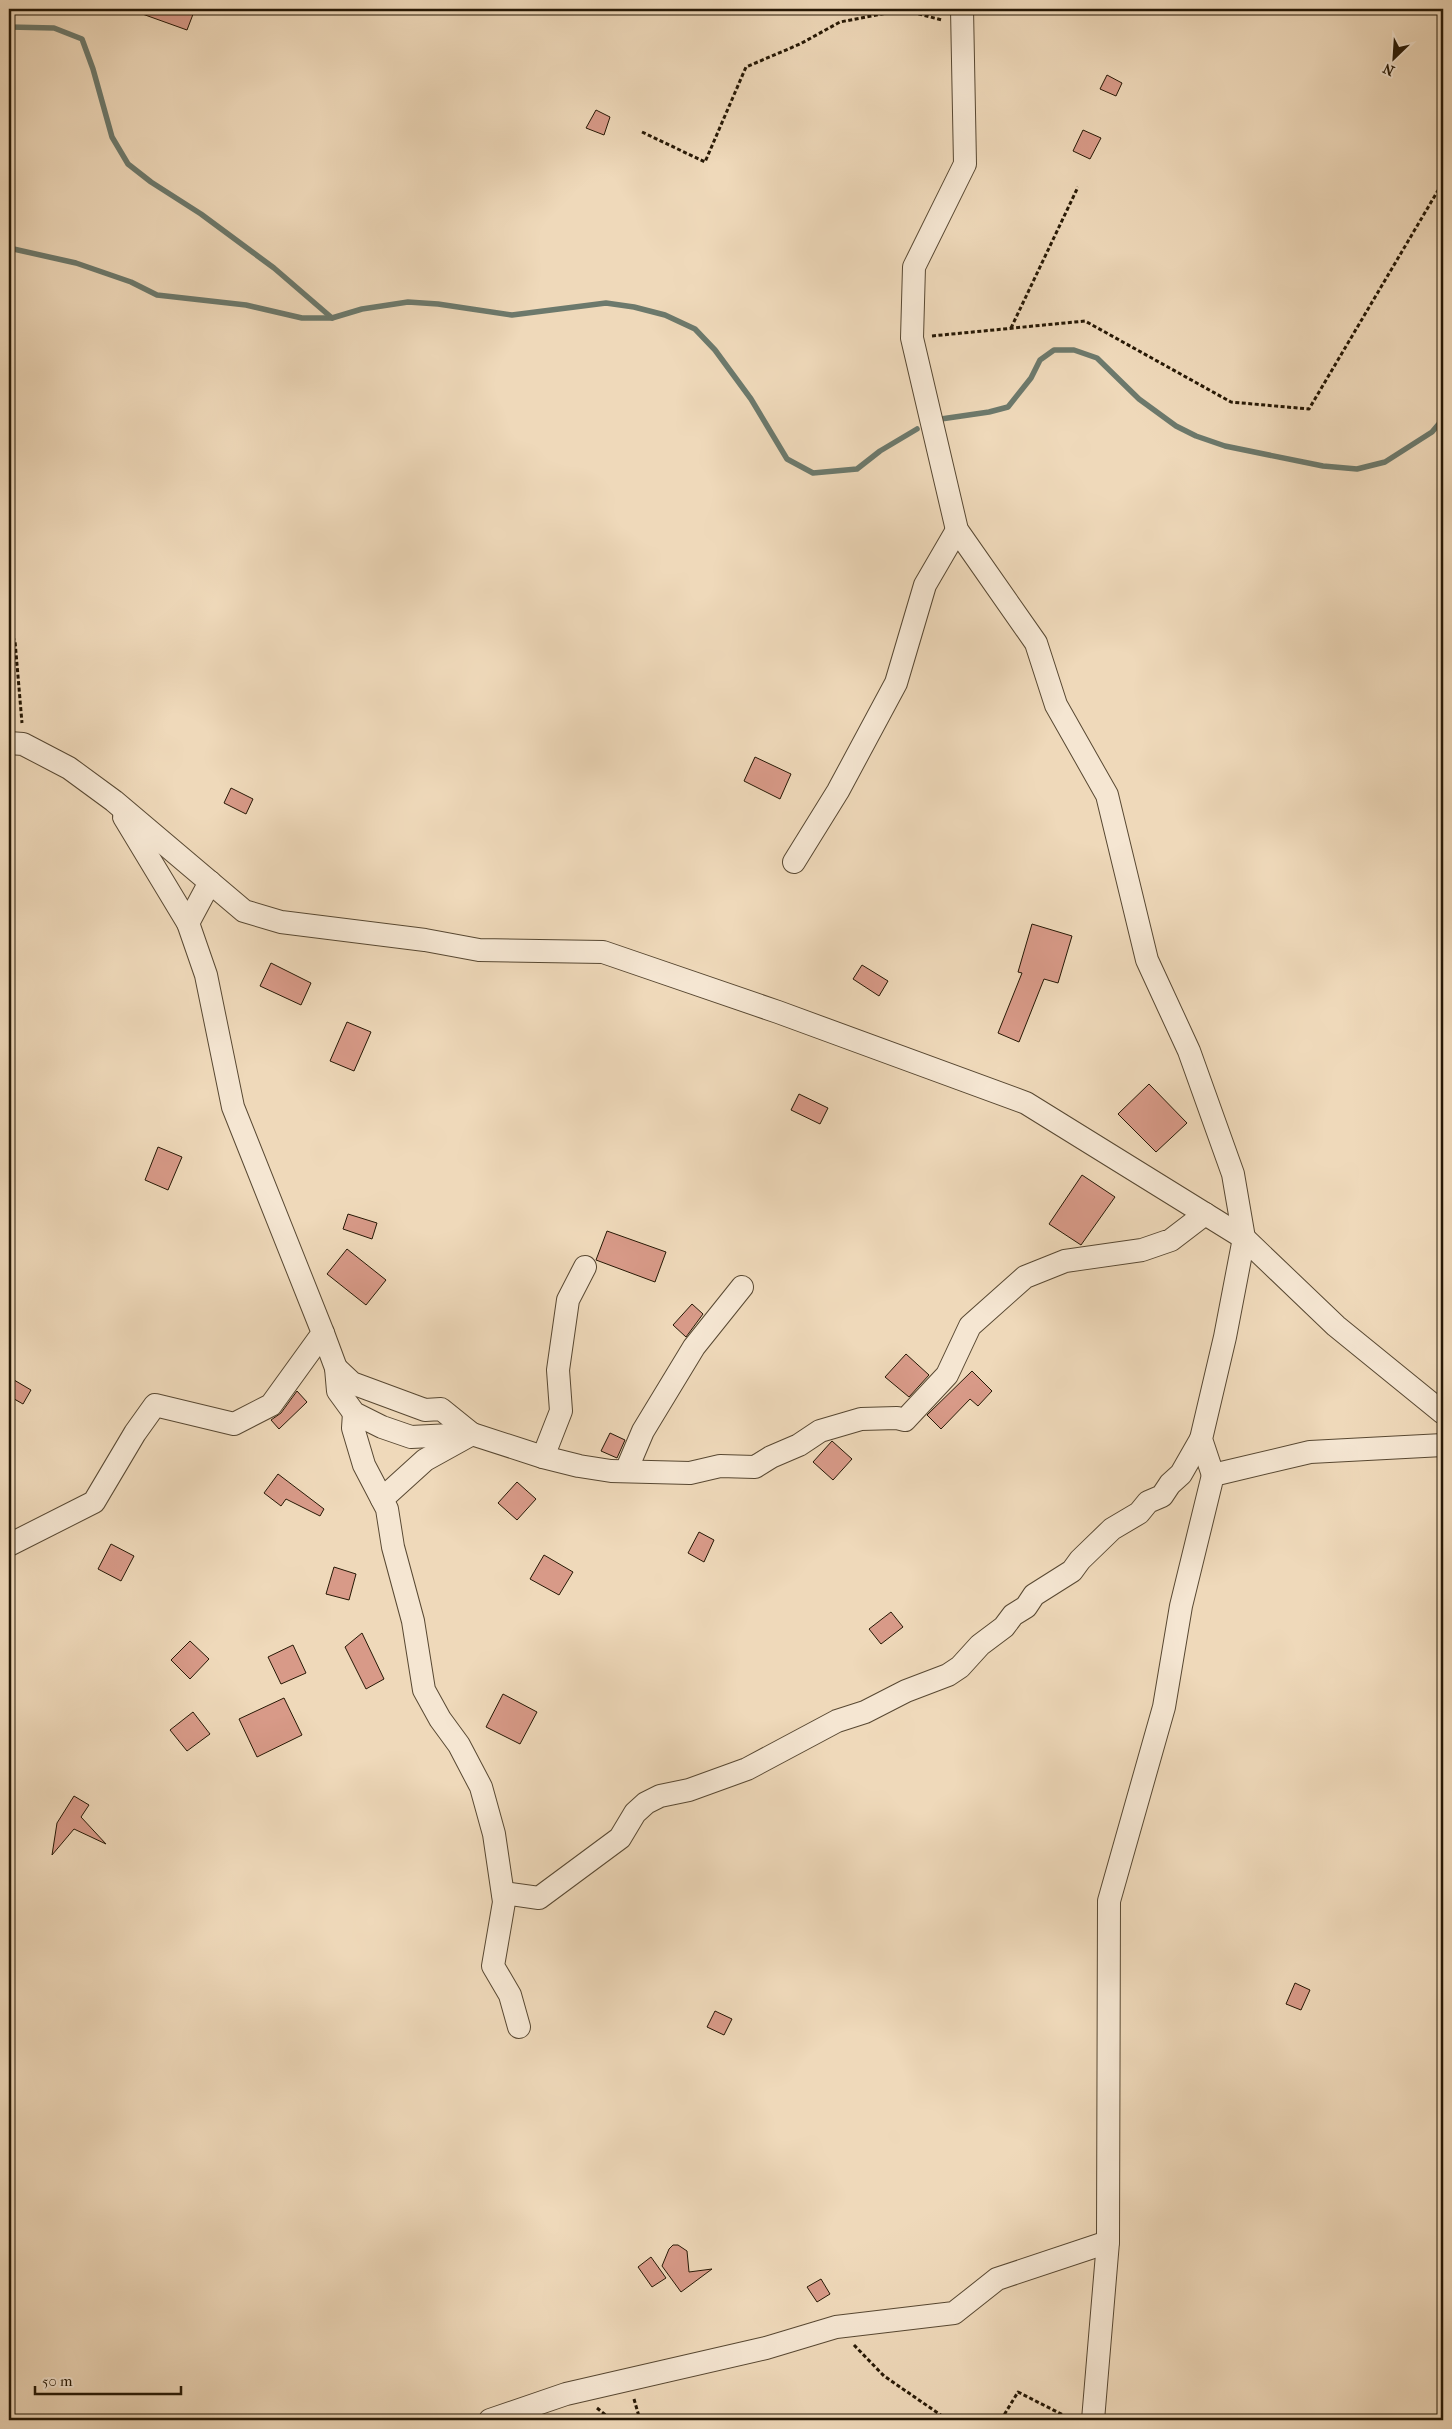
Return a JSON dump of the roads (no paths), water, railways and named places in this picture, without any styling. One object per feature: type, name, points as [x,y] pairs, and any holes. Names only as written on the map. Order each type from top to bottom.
[{"type":"street","points":[[503,1893],[538,1898],[620,1838],[635,1813],[660,1796],[689,1790],[747,1769],[837,1721],[865,1712],[906,1691],[948,1675],[960,1667],[980,1645],[1004,1626],[1013,1615],[1026,1607],[1034,1595],[1072,1572],[1080,1560],[1112,1529],[1139,1513],[1148,1502],[1162,1496],[1170,1484],[1181,1474],[1202,1439],[1225,1337],[1244,1238],[1233,1174],[1189,1051],[1147,960],[1107,794],[1056,705],[1036,643],[957,530],[912,338],[914,267],[965,164],[962,17]]},
{"type":"street","points":[[794,862],[838,791],[896,683],[925,585],[957,530]]},
{"type":"street","points":[[16,743],[69,768],[114,801],[244,911],[281,922],[425,940],[479,950],[603,952],[787,1015],[1026,1103],[1244,1238],[1336,1326],[1443,1413]]},
{"type":"street","points":[[114,801],[188,923],[206,975],[233,1107],[336,1368],[338,1391],[354,1412],[382,1427],[411,1437],[472,1434],[543,1457],[579,1466],[626,1471],[690,1473],[720,1466],[755,1467],[771,1457],[799,1445],[820,1431],[861,1420],[897,1418],[905,1420],[947,1375],[970,1326],[1025,1277],[1065,1261],[1142,1250],[1171,1240],[1205,1214]]},
{"type":"street","points":[[188,923],[210,882]]},
{"type":"street","points":[[543,1457],[561,1411],[558,1370],[568,1300],[585,1267]]},
{"type":"street","points":[[626,1471],[643,1431],[694,1347],[742,1287]]},
{"type":"street","points":[[9,1546],[94,1502],[135,1433],[155,1405],[234,1424],[271,1405],[323,1333]]},
{"type":"street","points":[[336,1368],[352,1383],[425,1410],[441,1408],[472,1434]]},
{"type":"street","points":[[354,1412],[353,1428],[364,1465],[388,1509],[392,1547],[413,1621],[424,1690],[440,1719],[459,1744],[481,1786],[494,1834],[504,1902],[493,1966],[510,1995],[519,2027]]},
{"type":"street","points":[[382,1499],[424,1460],[472,1434]]},
{"type":"street","points":[[1093,2420],[1108,2242],[1109,1901],[1164,1707],[1181,1606],[1214,1475],[1202,1439]]},
{"type":"street","points":[[1214,1475],[1310,1452],[1443,1445]]},
{"type":"street","points":[[490,2420],[566,2394],[766,2348],[836,2326],[954,2313],[996,2279],[1108,2242]]},
{"type":"waterway","points":[[9,27],[54,28],[82,39],[93,69],[112,137],[128,164],[151,182],[201,214],[274,268],[332,318]]},
{"type":"waterway","points":[[9,248],[76,263],[131,282],[157,295],[246,305],[302,318],[332,318],[362,309],[408,302],[438,304],[512,315],[606,303],[634,307],[665,315],[695,329],[715,350],[751,399],[787,459],[813,473],[857,469],[880,451],[917,429]]},
{"type":"waterway","points":[[941,419],[989,412],[1008,407],[1031,378],[1040,360],[1054,350],[1074,350],[1097,358],[1139,399],[1176,426],[1196,436],[1225,446],[1323,466],[1357,469],[1385,462],[1432,432],[1443,419]]}]
